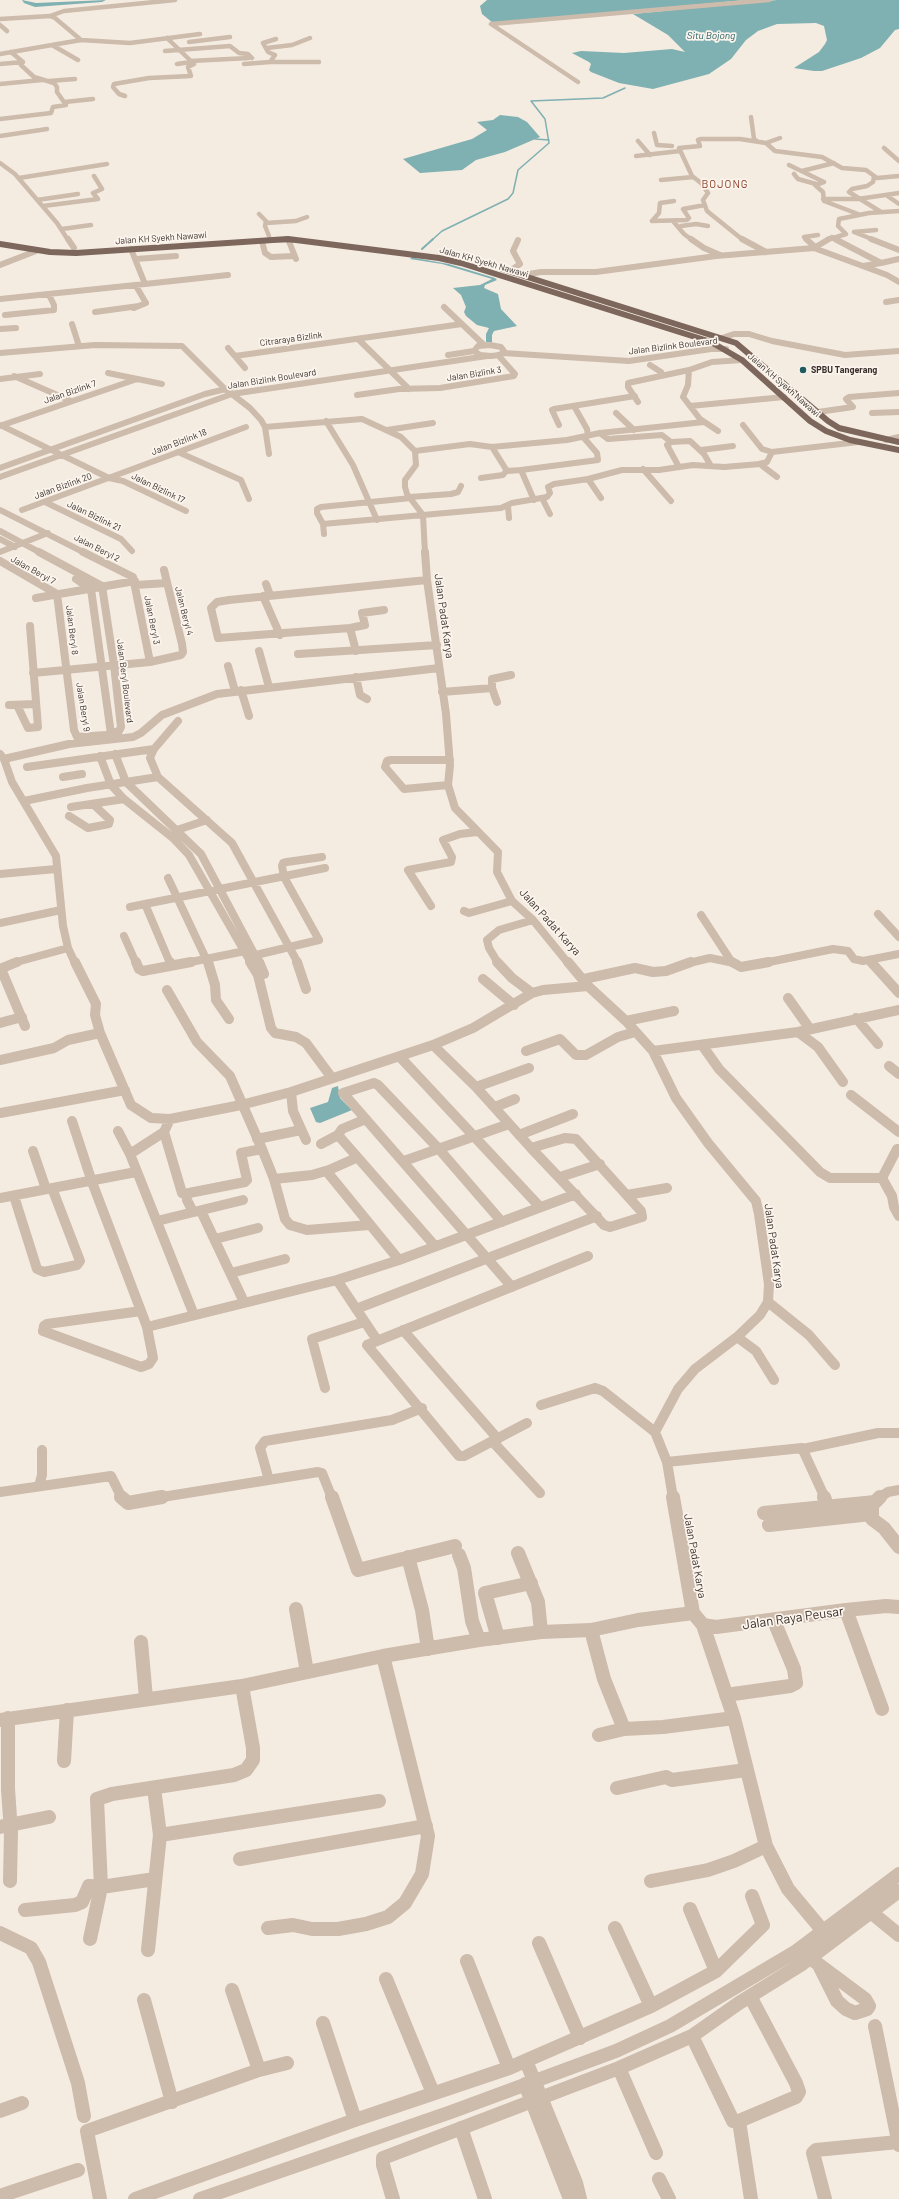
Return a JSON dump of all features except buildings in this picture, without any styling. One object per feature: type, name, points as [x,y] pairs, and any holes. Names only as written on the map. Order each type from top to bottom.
[{"type":"main road","name":"Jalan KH Syekh Nawawi","points":[[0,244],[36,251],[65,253],[294,235],[441,253],[510,271],[722,338],[741,346],[818,412],[839,428],[899,442]]},
{"type":"main road","name":"Jalan KH Syekh Nawawi","points":[[0,239],[46,247],[74,248],[288,239],[424,255],[461,263],[704,339],[726,349],[742,360],[810,421],[826,432],[858,442],[899,450]]},
{"type":"street","points":[[52,17],[64,10],[175,0]]},
{"type":"street","points":[[578,82],[491,24],[769,0]]},
{"type":"street","points":[[0,19],[52,17],[114,11],[112,9]]},
{"type":"street","points":[[52,17],[81,40]]},
{"type":"street","points":[[0,25],[7,31]]},
{"type":"street","points":[[151,34],[160,39]]},
{"type":"street","points":[[0,54],[81,40],[102,43],[116,41],[137,42],[200,34]]},
{"type":"street","points":[[116,36],[112,38],[116,41]]},
{"type":"street","points":[[175,43],[230,37]]},
{"type":"street","points":[[125,96],[119,94],[113,87],[114,84],[149,78],[190,76],[188,67],[195,65],[190,62],[175,43],[167,38]]},
{"type":"street","points":[[165,51],[232,46],[240,53],[248,55],[292,45],[310,38]]},
{"type":"street","points":[[270,62],[275,55],[267,50],[264,42],[276,40]]},
{"type":"street","points":[[137,42],[144,46]]},
{"type":"street","points":[[52,44],[78,60]]},
{"type":"street","points":[[210,47],[213,55],[225,59]]},
{"type":"street","points":[[0,64],[23,62],[11,52]]},
{"type":"street","points":[[177,64],[252,58],[248,55]]},
{"type":"street","points":[[233,65],[270,62],[319,62]]},
{"type":"street","points":[[21,65],[34,77],[47,80],[57,87],[57,92],[65,102]]},
{"type":"street","points":[[0,84],[75,79]]},
{"type":"street","points":[[65,102],[93,99]]},
{"type":"street","points":[[0,119],[51,112],[53,107],[66,106],[65,102]]},
{"type":"street","points":[[751,117],[754,139],[757,141]]},
{"type":"street","points":[[0,136],[47,129]]},
{"type":"street","points":[[654,133],[659,146],[680,149]]},
{"type":"street","points":[[636,156],[700,146],[698,140],[701,139],[738,138],[766,143],[775,151],[813,154],[842,168],[866,170],[874,177],[882,178],[899,176]]},
{"type":"street","points":[[766,143],[780,138]]},
{"type":"street","points":[[638,140],[650,155]]},
{"type":"street","points":[[884,148],[898,160]]},
{"type":"street","points":[[680,149],[693,177],[701,183],[708,193],[703,200],[708,211],[726,228],[766,252]]},
{"type":"street","points":[[0,163],[12,170],[19,178],[62,230],[74,248]]},
{"type":"street","points":[[802,171],[834,163]]},
{"type":"street","points":[[19,178],[107,164]]},
{"type":"street","points":[[788,165],[824,182],[816,184],[798,179],[794,174]]},
{"type":"street","points":[[43,206],[98,199],[93,193],[102,189],[94,176]]},
{"type":"street","points":[[661,180],[693,177]]},
{"type":"street","points":[[874,177],[873,182],[867,186],[850,190],[849,192],[881,212]]},
{"type":"street","points":[[816,184],[815,185],[823,192],[823,199]]},
{"type":"street","points":[[37,200],[78,194]]},
{"type":"street","points":[[823,199],[858,199],[899,194]]},
{"type":"street","points":[[886,195],[899,204]]},
{"type":"street","points":[[52,198],[58,204]]},
{"type":"street","points":[[823,199],[832,206],[858,214]]},
{"type":"street","points":[[674,201],[660,203],[659,213],[652,219],[655,222],[688,222],[708,226]]},
{"type":"street","points":[[688,222],[689,218],[683,209],[684,208],[705,205]]},
{"type":"street","points":[[846,232],[838,226],[837,221],[840,219],[858,214],[899,211]]},
{"type":"street","points":[[259,214],[266,223],[269,236]]},
{"type":"street","points":[[266,223],[296,221],[307,217]]},
{"type":"street","points":[[673,221],[679,226],[684,234],[704,248],[720,256]]},
{"type":"street","points":[[679,226],[688,222]]},
{"type":"street","points":[[62,230],[91,225]]},
{"type":"street","points":[[523,275],[541,272],[596,272],[720,256],[814,247],[832,237],[846,232],[876,230]]},
{"type":"street","points":[[854,232],[878,243],[899,250]]},
{"type":"street","points":[[818,235],[804,237],[814,247],[860,266],[887,275],[899,282]]},
{"type":"street","points":[[832,237],[881,263]]},
{"type":"street","points":[[262,241],[265,253],[271,257],[295,258],[288,239]]},
{"type":"street","points":[[510,271],[520,264],[513,251],[518,240]]},
{"type":"street","points":[[131,249],[145,284]]},
{"type":"street","points":[[0,265],[36,251]]},
{"type":"street","points":[[136,259],[176,256]]},
{"type":"street","points":[[860,266],[899,260]]},
{"type":"street","points":[[0,299],[228,276]]},
{"type":"street","points":[[132,310],[146,302],[136,286]]},
{"type":"street","points":[[5,314],[54,310],[54,305],[49,295]]},
{"type":"street","points":[[886,302],[899,300]]},
{"type":"street","points":[[95,312],[139,306]]},
{"type":"street","points":[[444,307],[484,345]]},
{"type":"street","points":[[72,324],[79,346]]},
{"type":"street","name":"Citraraya Bizlink","points":[[235,356],[462,324]]},
{"type":"street","points":[[0,330],[16,328]]},
{"type":"street","points":[[722,338],[734,334],[749,334],[772,341],[845,355],[899,351]]},
{"type":"street","points":[[358,339],[384,364],[386,371],[399,389]]},
{"type":"street","name":"Jalan Bizlink Boulevard","points":[[501,353],[513,349],[621,356],[697,344],[704,339]]},
{"type":"street","points":[[350,340],[375,365],[386,371],[409,389]]},
{"type":"street","points":[[484,345],[496,345],[501,353],[487,356],[474,351],[474,348],[484,345]]},
{"type":"street","points":[[0,353],[79,346],[182,346],[224,388],[250,408],[265,427],[269,454]]},
{"type":"street","points":[[228,348],[245,368]]},
{"type":"street","name":"Jalan Bizlink Boulevard","points":[[501,353],[623,361],[711,349],[726,349]]},
{"type":"street","name":"Jalan Bizlink Boulevard","points":[[0,468],[224,388],[474,351]]},
{"type":"street","name":"Jalan Bizlink 3","points":[[409,389],[440,388],[514,376],[515,374],[501,353]]},
{"type":"street","points":[[623,361],[628,367],[650,365],[671,362],[676,354]]},
{"type":"street","name":"Jalan Bizlink Boulevard","points":[[0,477],[232,394],[487,356]]},
{"type":"street","points":[[559,425],[552,410],[637,399],[628,387],[628,383],[689,370],[712,362],[742,360]]},
{"type":"street","points":[[650,365],[661,372]]},
{"type":"street","points":[[689,370],[688,385],[682,395],[705,423],[718,431]]},
{"type":"street","points":[[108,373],[162,384]]},
{"type":"street","points":[[0,379],[14,376],[40,374]]},
{"type":"street","points":[[14,376],[71,401]]},
{"type":"street","name":"Jalan Bizlink 7","points":[[9,423],[137,379]]},
{"type":"street","points":[[243,385],[249,391]]},
{"type":"street","points":[[357,395],[409,389]]},
{"type":"street","points":[[818,412],[853,407],[846,399],[849,397],[899,393]]},
{"type":"street","points":[[205,394],[216,399]]},
{"type":"street","points":[[690,406],[784,397]]},
{"type":"street","points":[[574,406],[585,424],[586,437]]},
{"type":"street","points":[[872,413],[899,412]]},
{"type":"street","points":[[616,413],[634,430]]},
{"type":"street","points":[[265,427],[362,419],[401,437],[415,451],[416,465],[405,480],[405,487],[410,498],[423,515]]},
{"type":"street","points":[[326,421],[353,465],[367,501],[377,520]]},
{"type":"street","points":[[0,425],[9,423],[70,453],[119,474],[123,481]]},
{"type":"street","points":[[387,430],[433,423]]},
{"type":"street","points":[[415,451],[470,444],[492,447],[586,437],[600,433],[648,428],[705,423],[720,424]]},
{"type":"street","name":"Jalan Bizlink 17","points":[[0,425],[109,478],[123,481],[186,511]]},
{"type":"street","points":[[743,425],[762,449],[772,452],[858,442]]},
{"type":"street","name":"Jalan Bizlink 18","points":[[109,478],[246,426]]},
{"type":"street","points":[[648,428],[652,435]]},
{"type":"street","points":[[600,433],[608,439]]},
{"type":"street","points":[[599,446],[608,439],[652,435],[664,435],[671,442]]},
{"type":"street","points":[[886,440],[899,436]]},
{"type":"street","points":[[586,437],[599,446]]},
{"type":"street","points":[[679,467],[667,445],[671,442],[690,441],[700,450],[711,466]]},
{"type":"street","points":[[599,446],[599,457],[603,466]]},
{"type":"street","points":[[700,450],[733,446]]},
{"type":"street","points":[[492,447],[507,470]]},
{"type":"street","points":[[178,452],[240,480],[249,499]]},
{"type":"street","points":[[507,470],[603,466],[629,469],[711,466],[724,467],[767,462],[772,452]]},
{"type":"street","points":[[760,464],[777,477]]},
{"type":"street","points":[[323,524],[497,509],[508,506],[512,503],[538,499],[550,495],[548,487],[550,485],[588,479],[603,466]]},
{"type":"street","points":[[643,469],[656,486],[663,490],[671,501]]},
{"type":"street","points":[[481,478],[503,475],[507,470]]},
{"type":"street","points":[[521,470],[538,499],[550,514]]},
{"type":"street","name":"Jalan Bizlink 20","points":[[22,510],[109,478]]},
{"type":"street","points":[[588,479],[601,498]]},
{"type":"street","points":[[324,534],[323,524],[317,509],[327,506],[367,501],[452,494],[458,492],[461,486]]},
{"type":"street","name":"Jalan Bizlink 21","points":[[45,502],[121,539],[132,551]]},
{"type":"street","points":[[508,506],[509,518]]},
{"type":"street","name":"Jalan Beryl 2","points":[[0,510],[131,576],[135,583]]},
{"type":"street","name":"Jalan Padat Karya","points":[[423,515],[427,580],[446,714],[450,760],[448,785],[458,813],[498,852],[497,872],[512,901],[533,920],[586,983],[626,1021],[653,1051],[676,1098],[708,1143],[756,1201],[769,1284],[768,1302],[760,1315],[737,1337],[695,1369],[678,1389],[655,1432],[667,1462],[693,1613]]},
{"type":"street","points":[[0,531],[19,544],[95,586]]},
{"type":"street","points":[[0,552],[48,533]]},
{"type":"street","points":[[0,539],[19,544],[95,586]]},
{"type":"street","name":"Jalan Beryl 7","points":[[0,561],[58,594]]},
{"type":"street","name":"Jalan Beryl 4","points":[[150,662],[181,655],[183,652],[164,570]]},
{"type":"street","points":[[384,610],[362,613],[365,625],[350,628],[226,639],[218,638],[210,608],[213,605],[229,600],[427,580]]},
{"type":"street","points":[[36,598],[95,586],[135,583],[167,583]]},
{"type":"street","name":"Jalan Beryl 3","points":[[135,583],[150,662]]},
{"type":"street","points":[[266,584],[266,596],[280,635]]},
{"type":"street","name":"Jalan Beryl Boulevard","points":[[95,586],[107,666],[110,734],[121,729],[107,666],[95,586]]},
{"type":"street","name":"Jalan Beryl 8","points":[[58,594],[67,669]]},
{"type":"street","points":[[30,626],[38,727],[32,729],[28,728],[13,705],[36,704]]},
{"type":"street","points":[[350,628],[356,651]]},
{"type":"street","points":[[298,654],[437,645]]},
{"type":"street","points":[[259,651],[269,687]]},
{"type":"street","points":[[33,673],[150,662]]},
{"type":"street","points":[[228,666],[250,716]]},
{"type":"street","points":[[439,668],[238,690],[203,698],[162,715],[141,733],[128,738],[69,744],[2,757],[7,772],[54,851],[61,910],[68,948],[96,1004],[96,1015],[100,1033],[131,1105],[141,1113],[151,1118],[170,1119],[241,1105],[291,1092],[433,1045],[473,1028],[532,993],[586,983],[619,970],[635,968],[653,972],[666,971],[698,959],[710,958],[731,961]]},
{"type":"street","name":"Jalan Beryl 9","points":[[67,669],[74,730],[77,737],[110,734]]},
{"type":"street","points":[[497,702],[492,688],[492,679],[511,675]]},
{"type":"street","points":[[356,677],[360,695],[367,699]]},
{"type":"street","points":[[442,692],[492,688]]},
{"type":"street","points":[[178,721],[154,749],[150,758],[158,777],[232,843],[299,965],[306,989]]},
{"type":"street","points":[[27,767],[154,749]]},
{"type":"street","points":[[115,754],[126,782],[178,835],[200,854],[222,889],[256,955],[263,972],[275,1033]]},
{"type":"street","points":[[100,756],[111,785],[124,799],[178,835],[258,975],[271,1028],[275,1033],[296,1037],[306,1043],[313,1050],[332,1078]]},
{"type":"street","points":[[63,777],[79,775],[72,760]]},
{"type":"street","points":[[448,785],[404,788],[397,783],[385,767],[391,760],[450,760]]},
{"type":"street","points":[[24,801],[158,777]]},
{"type":"street","points":[[93,804],[110,820],[110,824],[88,828],[80,825],[70,812],[93,804],[124,799]]},
{"type":"street","points":[[178,835],[207,820]]},
{"type":"street","points":[[431,906],[408,870],[451,862],[452,857],[443,840],[460,834],[477,832]]},
{"type":"street","points":[[256,955],[316,942],[319,939],[284,877],[283,863],[322,857]]},
{"type":"street","points":[[130,908],[325,868]]},
{"type":"street","points":[[0,874],[56,869]]},
{"type":"street","points":[[168,878],[207,958],[214,981],[216,1000],[229,1019]]},
{"type":"street","points":[[464,911],[465,913],[469,913],[512,901]]},
{"type":"street","points":[[145,904],[171,964]]},
{"type":"street","points":[[0,923],[61,910]]},
{"type":"street","points":[[701,914],[731,961],[741,968],[833,948],[848,952],[858,961],[899,954]]},
{"type":"street","points":[[878,914],[899,937]]},
{"type":"street","points":[[532,993],[512,978],[498,963],[489,948],[487,940],[492,934],[499,930],[533,920]]},
{"type":"street","points":[[124,936],[140,970],[245,951]]},
{"type":"street","points":[[0,1023],[23,1022],[1,969],[12,963],[68,948]]},
{"type":"street","points":[[870,960],[899,993]]},
{"type":"street","points":[[483,979],[514,1005]]},
{"type":"street","points":[[167,990],[197,1042],[230,1076],[241,1105],[260,1144],[274,1179],[285,1219],[293,1227],[307,1230],[369,1225]]},
{"type":"street","points":[[788,998],[810,1029]]},
{"type":"street","points":[[653,1051],[702,1046],[798,1032],[856,1018],[899,1010]]},
{"type":"street","points":[[626,1021],[674,1011]]},
{"type":"street","points":[[856,1018],[878,1044]]},
{"type":"street","points":[[526,1050],[560,1039],[576,1055],[586,1055],[618,1037],[635,1032]]},
{"type":"street","points":[[798,1032],[818,1047],[843,1082]]},
{"type":"street","points":[[0,1060],[54,1048],[68,1040],[100,1033]]},
{"type":"street","points":[[433,1045],[476,1087],[519,1135],[604,1225],[610,1227],[642,1217],[641,1211],[627,1194],[600,1164],[573,1138],[565,1138],[532,1148]]},
{"type":"street","points":[[702,1046],[719,1069],[820,1172],[830,1178],[882,1178]]},
{"type":"street","points":[[400,1057],[472,1136],[540,1207]]},
{"type":"street","points":[[889,1066],[899,1074]]},
{"type":"street","points":[[476,1087],[529,1068]]},
{"type":"street","points":[[502,1222],[438,1148],[376,1084],[351,1089],[343,1093],[404,1161],[512,1288]]},
{"type":"street","points":[[0,1114],[125,1090]]},
{"type":"street","points":[[291,1092],[294,1111],[306,1140]]},
{"type":"street","points":[[851,1095],[899,1132]]},
{"type":"street","points":[[495,1107],[515,1100]]},
{"type":"street","points":[[519,1135],[573,1114]]},
{"type":"street","points":[[130,1154],[164,1132],[170,1119]]},
{"type":"street","points":[[321,1144],[338,1135],[342,1129],[366,1119]]},
{"type":"street","points":[[72,1121],[92,1182],[141,1311],[147,1327],[153,1358],[149,1364],[141,1367],[45,1333],[43,1329],[47,1324],[141,1311]]},
{"type":"street","points":[[404,1161],[509,1124]]},
{"type":"street","points":[[164,1132],[182,1192],[184,1194],[245,1182],[247,1180],[241,1153],[260,1144],[301,1130]]},
{"type":"street","points":[[118,1131],[130,1154],[194,1315]]},
{"type":"street","points":[[338,1135],[356,1158],[435,1246]]},
{"type":"street","points":[[882,1178],[897,1149],[899,1149]]},
{"type":"street","points":[[14,1196],[37,1269],[44,1272],[77,1264],[80,1261],[34,1151]]},
{"type":"street","points":[[274,1179],[305,1176],[328,1170],[356,1158]]},
{"type":"street","points":[[560,1177],[600,1164]]},
{"type":"street","points":[[328,1170],[329,1175],[399,1260]]},
{"type":"street","points":[[0,1198],[92,1182],[136,1172]]},
{"type":"street","points":[[882,1178],[892,1196],[894,1207],[899,1216]]},
{"type":"street","points":[[627,1194],[667,1188]]},
{"type":"street","points":[[147,1327],[337,1280],[399,1260],[576,1194]]},
{"type":"street","points":[[187,1200],[215,1239],[244,1302]]},
{"type":"street","points":[[157,1221],[243,1200]]},
{"type":"street","points":[[356,1309],[597,1216]]},
{"type":"street","points":[[215,1239],[258,1228]]},
{"type":"street","points":[[527,1423],[464,1456],[460,1456],[422,1408],[367,1345],[512,1288],[588,1256]]},
{"type":"street","points":[[231,1273],[285,1259]]},
{"type":"street","points":[[337,1280],[377,1340]]},
{"type":"street","points":[[768,1302],[809,1335],[835,1365]]},
{"type":"street","points":[[324,1388],[312,1339],[364,1322]]},
{"type":"street","points":[[403,1330],[540,1493]]},
{"type":"street","points":[[737,1337],[756,1351],[774,1380]]},
{"type":"street","points":[[541,1406],[595,1388],[603,1391],[655,1432]]},
{"type":"street","points":[[269,1480],[260,1448],[262,1443],[265,1441],[392,1420],[422,1408]]},
{"type":"street","points":[[667,1462],[803,1449],[878,1433],[899,1433]]},
{"type":"street","points":[[803,1449],[806,1462],[828,1505],[831,1518]]},
{"type":"street","points":[[39,1486],[42,1475],[42,1450]]},
{"type":"street","points":[[0,1492],[111,1476],[117,1492],[121,1498],[128,1502],[322,1473],[358,1570],[408,1557],[457,1551],[464,1568],[472,1621],[479,1640]]},
{"type":"street","points":[[769,1525],[831,1518],[873,1508],[888,1492],[899,1490]]},
{"type":"street","points":[[782,1524],[770,1512],[828,1505],[873,1508]]},
{"type":"street","points":[[873,1508],[872,1519],[884,1528],[899,1547]]},
{"type":"street","points":[[518,1553],[532,1583],[538,1602],[541,1632]]},
{"type":"street","points":[[408,1557],[422,1610],[428,1649]]},
{"type":"street","points":[[498,1638],[486,1593],[532,1583]]},
{"type":"street","name":"Jalan Raya Peusar","points":[[703,1625],[716,1627],[774,1621],[846,1610],[886,1606],[899,1607]]},
{"type":"street","points":[[296,1609],[307,1672]]},
{"type":"street","points":[[846,1610],[882,1709]]},
{"type":"street","points":[[10,1880],[5,1826],[8,1789],[4,1719],[146,1698],[242,1686],[383,1656],[479,1640],[541,1632],[592,1630],[638,1620],[693,1613],[703,1625],[734,1718],[766,1846],[788,1889],[823,1931]]},
{"type":"street","points":[[726,1695],[790,1686],[796,1683],[794,1670],[774,1621]]},
{"type":"street","points":[[592,1630],[604,1679],[624,1729]]},
{"type":"street","points":[[141,1642],[146,1698]]},
{"type":"street","points":[[268,1928],[293,1925],[312,1929],[338,1929],[366,1924],[388,1917],[406,1902],[422,1874],[426,1857],[428,1836],[383,1656]]},
{"type":"street","points":[[90,1939],[101,1886],[97,1800],[112,1794],[234,1774],[246,1770],[250,1766],[254,1748],[242,1686]]},
{"type":"street","points":[[64,1761],[67,1710]]},
{"type":"street","points":[[598,1735],[624,1729],[663,1727],[734,1718]]},
{"type":"street","points":[[617,1788],[666,1777],[672,1780],[746,1770]]},
{"type":"street","points":[[148,1950],[160,1835],[154,1788]]},
{"type":"street","points":[[160,1835],[379,1801]]},
{"type":"street","points":[[5,1826],[49,1817]]},
{"type":"street","points":[[240,1859],[426,1826]]},
{"type":"street","points":[[651,1881],[708,1870],[734,1861],[766,1846]]},
{"type":"street","points":[[200,2199],[530,2083],[616,2051],[670,2026],[795,1952],[899,1874]]},
{"type":"street","points":[[25,1910],[75,1905],[82,1902],[89,1886],[101,1886],[155,1879]]},
{"type":"street","points":[[393,2199],[383,2166],[384,2158],[619,2068],[692,2036],[750,1996],[815,1963],[899,1891]]},
{"type":"street","points":[[135,2199],[355,2120],[509,2068],[651,2006],[716,1971],[763,1926],[752,1896]]},
{"type":"street","points":[[690,1909],[716,1971]]},
{"type":"street","points":[[872,1913],[899,1935]]},
{"type":"street","points":[[615,1928],[651,2006]]},
{"type":"street","points":[[0,1933],[31,1948],[39,1962],[78,2083],[84,2116]]},
{"type":"street","points":[[539,1943],[580,2038]]},
{"type":"street","points":[[467,1961],[509,2068]]},
{"type":"street","points":[[386,1979],[433,2093]]},
{"type":"street","points":[[232,1990],[259,2070]]},
{"type":"street","points":[[692,2036],[732,2120],[739,2121],[796,2097],[799,2092],[750,1996]]},
{"type":"street","points":[[144,2000],[172,2102]]},
{"type":"street","points":[[323,2024],[355,2120]]},
{"type":"street","points":[[825,2199],[813,2153],[816,2150],[899,2143],[885,2083],[875,2026]]},
{"type":"street","points":[[526,2061],[530,2083],[570,2199]]},
{"type":"street","points":[[100,2199],[87,2131],[259,2070],[287,2063]]},
{"type":"street","points":[[619,2068],[656,2153]]},
{"type":"street","points":[[536,2099],[576,2183],[580,2199]]},
{"type":"street","points":[[0,2111],[22,2103]]},
{"type":"street","points":[[739,2121],[751,2199]]},
{"type":"street","points":[[461,2128],[485,2199]]},
{"type":"street","points":[[0,2196],[78,2170]]},
{"type":"street","points":[[659,2179],[669,2199]]},
{"type":"water","points":[[487,0],[746,0],[493,23],[482,14],[480,6]]},
{"type":"water","name":"Situ Bojong","points":[[777,0],[899,0],[899,29],[895,30],[880,48],[861,58],[822,71],[814,71],[794,68],[819,52],[825,44],[827,40],[824,26],[816,23],[777,24],[758,31],[746,40],[731,59],[709,74],[653,89],[619,83],[591,72],[589,70],[591,64],[589,62],[572,53],[581,51],[624,53],[672,49],[685,52],[668,35],[633,14]]},
{"type":"water","points":[[500,115],[518,117],[527,122],[540,137],[505,152],[476,160],[462,170],[420,173],[403,159],[472,139],[487,130],[477,122],[493,120]]},
{"type":"water","points":[[413,256],[415,258],[449,264],[495,278],[497,280],[485,285],[484,288],[498,294],[501,309],[517,326],[494,331],[492,335],[492,342],[486,342],[486,334],[489,328],[477,325],[466,316],[464,312],[466,307],[461,295],[453,288],[480,285],[492,279],[442,264],[410,259]]},
{"type":"water","points":[[338,1086],[340,1098],[352,1110],[320,1123],[316,1122],[310,1108],[328,1102],[332,1088]]},
{"type":"waterway","points":[[26,0],[26,2],[35,5],[102,0]]},
{"type":"waterway","points":[[548,140],[545,119],[531,101],[603,98],[625,88]]},
{"type":"waterway","points":[[535,139],[548,140]]},
{"type":"waterway","points":[[432,240],[442,231],[508,199],[513,193],[518,170],[549,143],[548,140]]},
{"type":"waterway","points":[[422,249],[433,239]]},
{"type":"place","name":"SPBU Tangerang","points":[[803,370]]},
{"type":"district","name":"BOJONG","points":[[725,184]]}]
